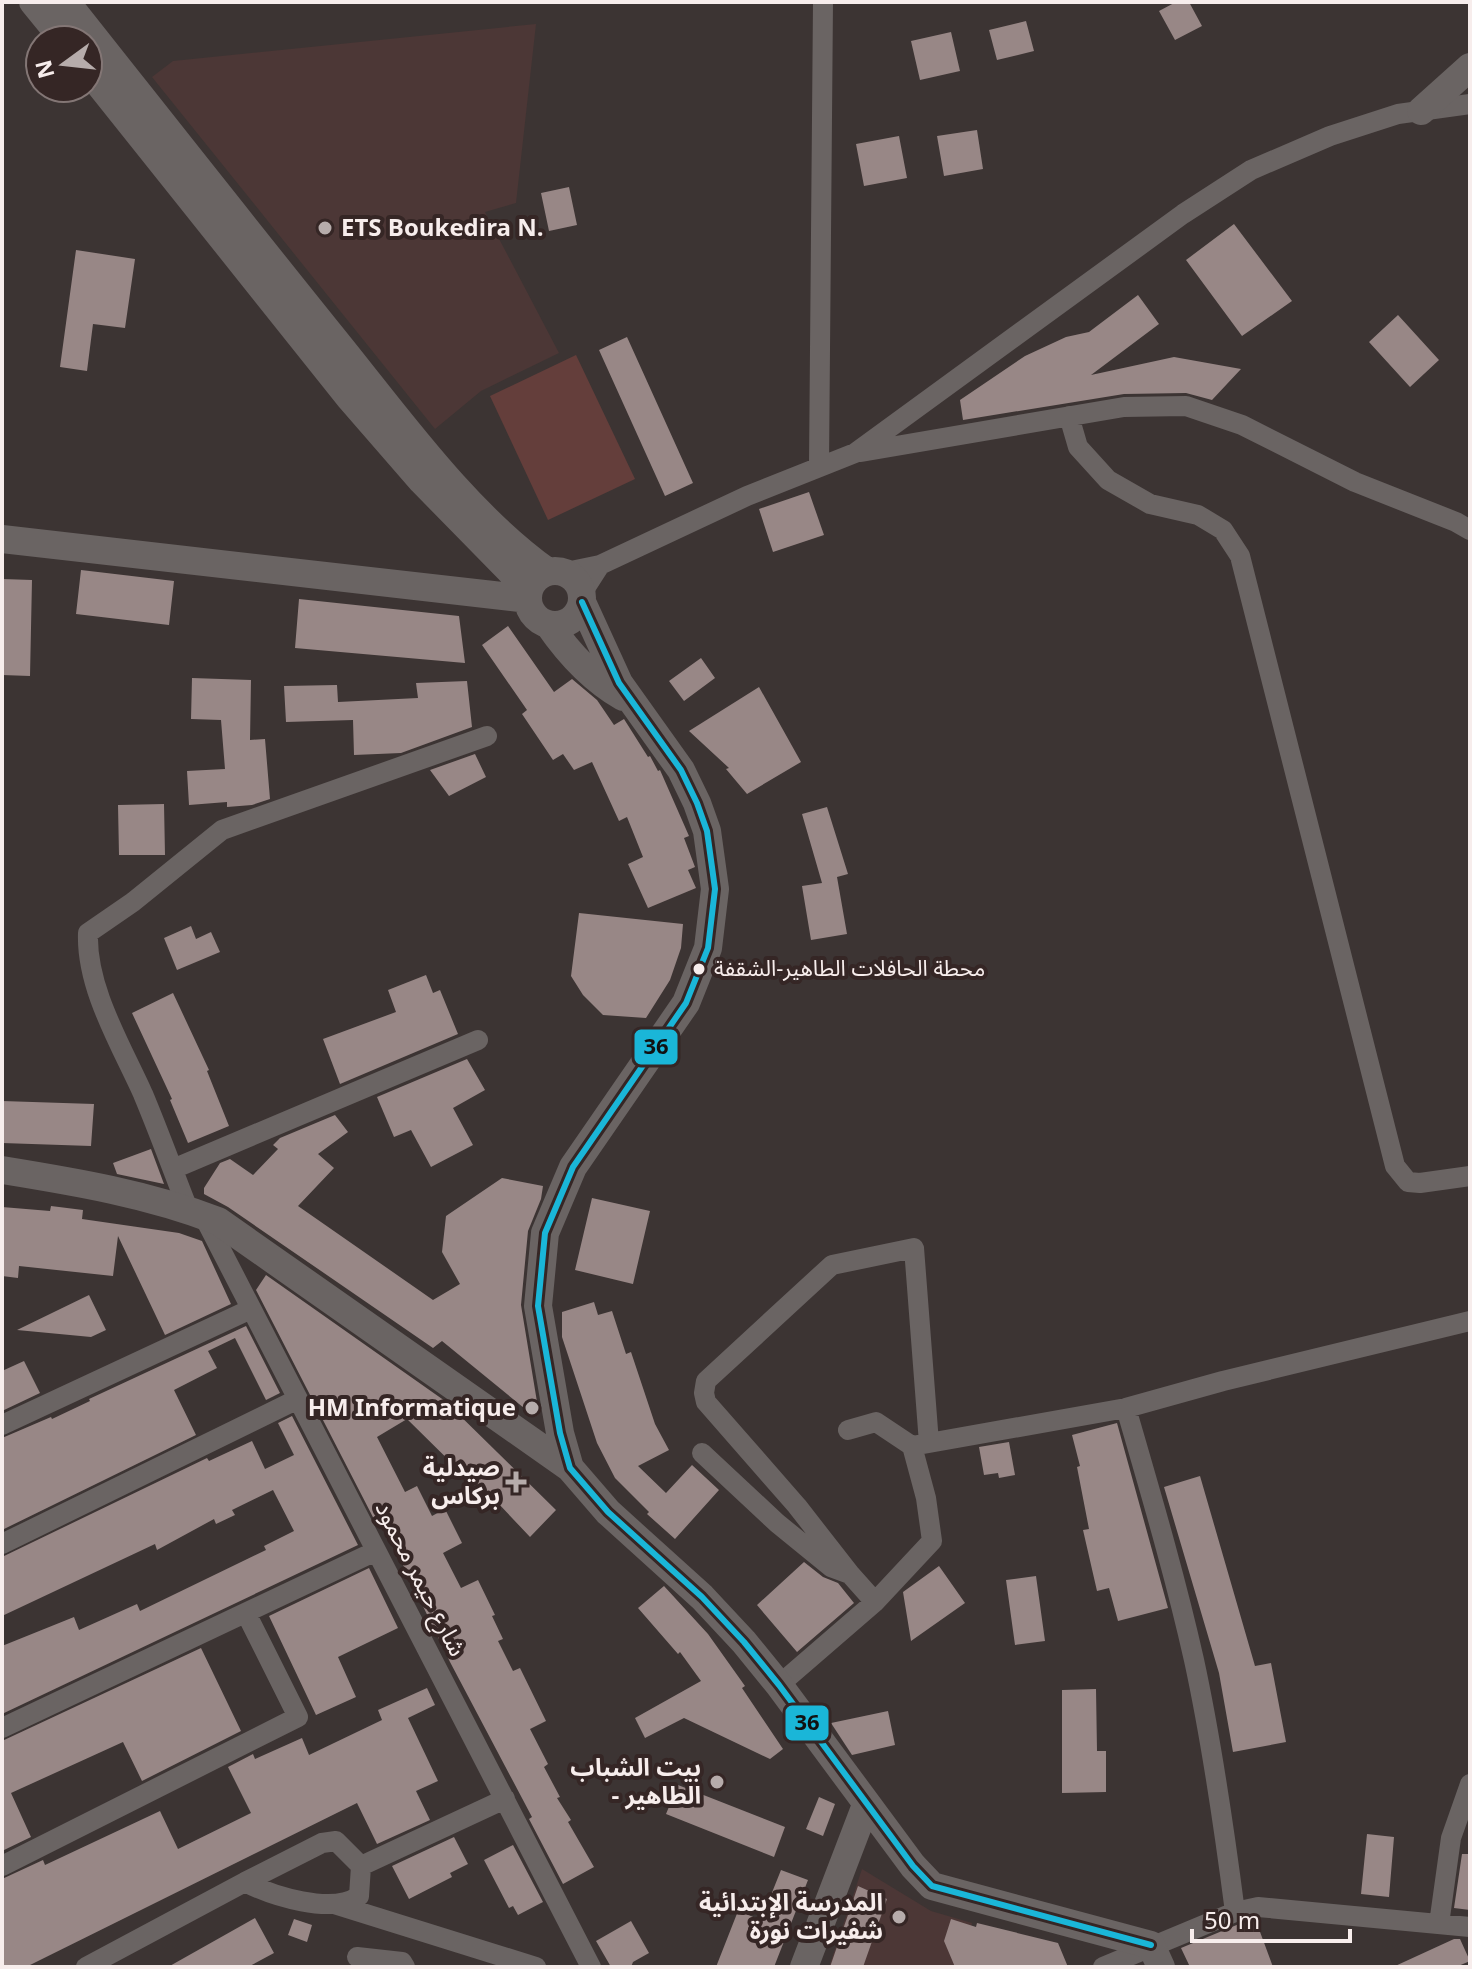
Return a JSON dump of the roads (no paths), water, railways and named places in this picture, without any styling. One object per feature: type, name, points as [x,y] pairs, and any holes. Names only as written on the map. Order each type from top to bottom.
[{"type":"main road","points":[[33,2],[51,24]]},
{"type":"main road","points":[[66,2],[411,433],[482,516],[556,588],[609,663],[631,702],[681,770],[707,831],[713,860],[713,919],[708,948],[686,1003],[573,1167],[545,1233],[538,1306],[560,1433],[570,1468]]},
{"type":"main road","points":[[1421,111],[1470,67]]},
{"type":"main road","points":[[104,90],[349,397],[422,481],[500,561],[556,588],[574,618],[567,623],[549,625]]},
{"type":"main road","points":[[2,539],[479,593],[556,588]]},
{"type":"main road","points":[[479,593],[500,561]]},
{"type":"main road","points":[[556,588],[534,615],[549,625],[569,652],[593,676],[631,702]]},
{"type":"main road","points":[[2,1170],[92,1185],[218,1221],[570,1468],[608,1512],[702,1597],[779,1685],[866,1805],[932,1886],[1156,1956]]},
{"type":"main road","points":[[804,1967],[866,1805]]},
{"type":"street","points":[[819,466],[823,2]]},
{"type":"street","points":[[855,453],[1183,214],[1251,170],[1330,136],[1398,114],[1470,104]]},
{"type":"street","points":[[556,588],[747,496],[855,453],[1124,407],[1186,406],[1242,425],[1355,482],[1470,530]]},
{"type":"street","points":[[1069,416],[1078,447],[1108,480],[1150,504],[1198,515],[1223,530],[1240,556],[1395,1166],[1408,1182],[1470,1176]]},
{"type":"street","name":"شارع حيمر محمود","points":[[487,736],[222,830],[133,902],[88,933],[88,954],[102,1001],[173,1169],[251,1309],[591,1967]]},
{"type":"street","points":[[173,1169],[478,1040]]},
{"type":"street","points":[[779,1685],[875,1602],[932,1541],[921,1445],[914,1248],[832,1265],[706,1381],[704,1393],[706,1402],[875,1602]]},
{"type":"street","points":[[2,1425],[251,1309]]},
{"type":"street","points":[[848,1430],[876,1422],[921,1445],[1126,1408],[1470,1321]]},
{"type":"street","points":[[2,1544],[298,1399]]},
{"type":"street","points":[[1126,1408],[1194,1659],[1215,1765],[1235,1912]]},
{"type":"street","points":[[702,1453],[777,1523],[831,1567],[850,1574]]},
{"type":"street","points":[[2,1728],[376,1551]]},
{"type":"street","points":[[2,1866],[298,1717],[246,1613]]},
{"type":"street","points":[[1439,1924],[1451,1838],[1470,1784]]},
{"type":"street","points":[[361,1866],[505,1799]]},
{"type":"street","points":[[88,1967],[245,1882],[322,1843],[336,1841],[361,1866],[359,1896],[350,1903],[334,1904]]},
{"type":"street","points":[[245,1882],[266,1893],[334,1904],[536,1967]]},
{"type":"street","points":[[1103,1967],[1156,1956],[1235,1912],[1258,1907],[1470,1927]]},
{"type":"street","points":[[357,1957],[402,1962],[405,1967]]},
{"type":"place","name":"ETS Boukedira N.","points":[[325,228]]},
{"type":"place","name":"محطة الحافلات الطاهير-الشقفة","points":[[699,969]]},
{"type":"place","name":"HM Informatique","points":[[532,1408]]},
{"type":"place","name":"صيدلية بركاس","points":[[516,1482]]},
{"type":"place","name":"بيت الشباب - الطاهير","points":[[717,1782]]},
{"type":"place","name":"المدرسة الإبتدائية شفيرات نورة","points":[[899,1917]]}]
